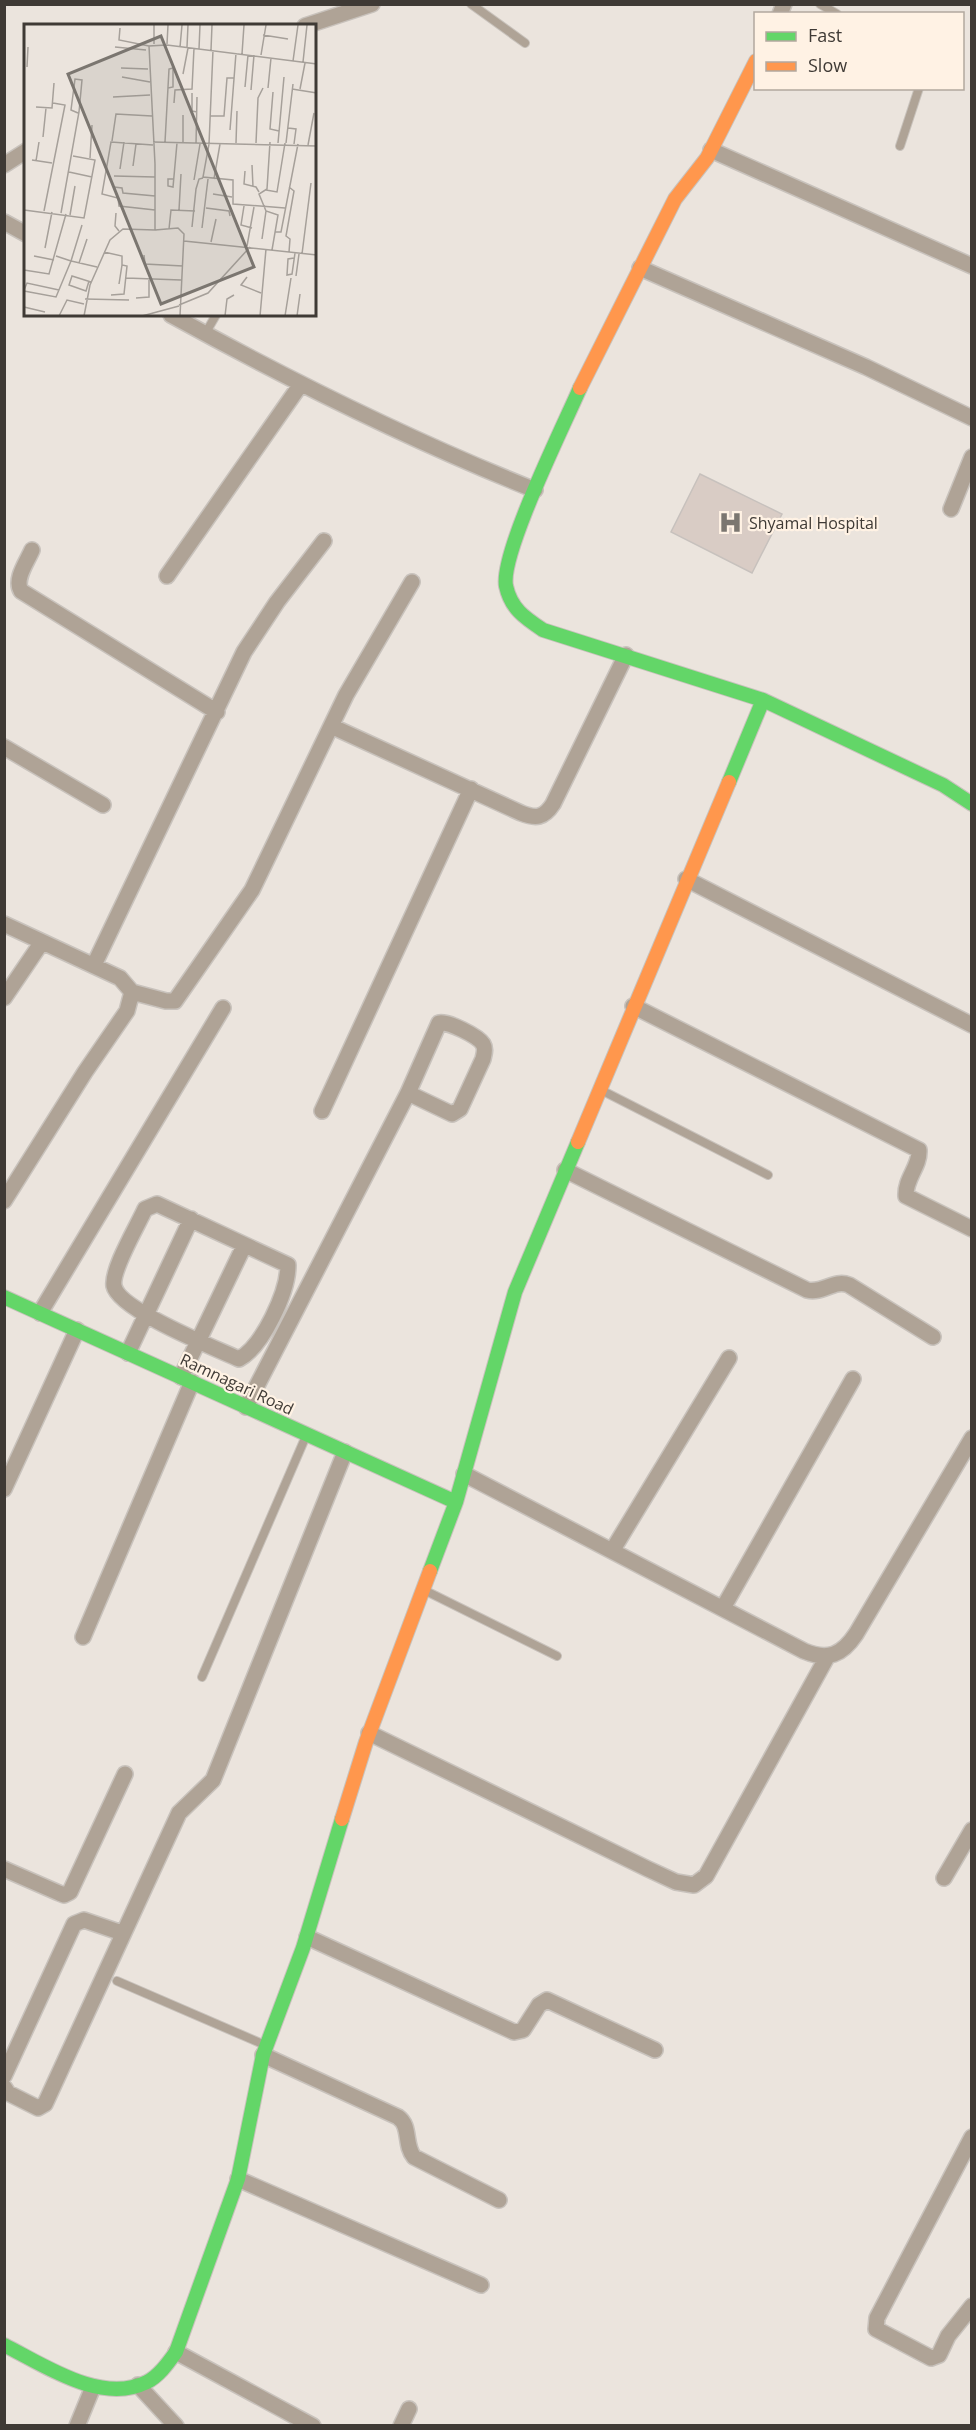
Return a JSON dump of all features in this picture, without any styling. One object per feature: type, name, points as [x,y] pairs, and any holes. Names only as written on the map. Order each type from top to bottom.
[{"type":"street","points":[[311,24],[372,4]]},
{"type":"street","points":[[754,66],[711,150],[675,199],[594,356],[509,553],[506,585],[518,614],[543,630],[763,700],[943,785],[972,804]]},
{"type":"street","points":[[711,150],[972,266]]},
{"type":"street","points":[[4,165],[24,152]]},
{"type":"street","points":[[4,222],[24,233]]},
{"type":"street","points":[[640,268],[866,367],[972,418]]},
{"type":"street","points":[[173,316],[301,384],[451,456],[535,490]]},
{"type":"street","points":[[167,576],[301,384]]},
{"type":"street","points":[[951,509],[972,457]]},
{"type":"street","points":[[94,965],[244,652],[324,542]]},
{"type":"street","points":[[32,550],[18,582],[21,591],[217,712]]},
{"type":"street","points":[[4,924],[120,978],[132,992],[171,1002],[179,997],[252,890],[346,695],[412,582]]},
{"type":"street","points":[[332,726],[531,817],[543,816],[553,804],[626,655]]},
{"type":"street","points":[[4,2345],[93,2387],[127,2388],[147,2382],[176,2352],[238,2179],[265,2050],[307,1937],[369,1733],[456,1502],[515,1292],[598,1089],[763,700]]},
{"type":"street","points":[[4,747],[103,805]]},
{"type":"street","points":[[322,1111],[471,789]]},
{"type":"street","points":[[686,879],[972,1025]]},
{"type":"street","points":[[4,998],[42,942]]},
{"type":"street","points":[[4,1201],[85,1072],[127,1011],[132,992]]},
{"type":"street","points":[[633,1006],[919,1150],[920,1159],[905,1186],[906,1196],[972,1229]]},
{"type":"street","points":[[40,1313],[223,1008]]},
{"type":"street","points":[[246,1407],[408,1093],[439,1023],[451,1024],[482,1042],[485,1050],[483,1059],[460,1109],[452,1114],[408,1093]]},
{"type":"street","points":[[565,1170],[807,1290],[819,1291],[839,1282],[849,1285],[933,1337]]},
{"type":"street","points":[[157,1204],[244,1246],[288,1265],[288,1282],[258,1344],[239,1359],[145,1315],[120,1296],[114,1286],[116,1273],[145,1209],[157,1204]]},
{"type":"street","points":[[128,1353],[191,1219]]},
{"type":"street","points":[[83,1637],[186,1379],[197,1340],[244,1246]]},
{"type":"street","name":"Ramnagari Road","points":[[4,1297],[456,1502]]},
{"type":"street","points":[[4,1489],[76,1330]]},
{"type":"street","points":[[612,1551],[729,1358]]},
{"type":"street","points":[[723,1608],[853,1379]]},
{"type":"street","points":[[464,1474],[804,1651],[827,1657],[838,1654],[856,1634],[972,1438]]},
{"type":"street","points":[[4,2087],[8,2093],[38,2108],[45,2104],[179,1813],[213,1780],[345,1452]]},
{"type":"street","points":[[369,1733],[648,1869],[694,1886],[706,1876],[827,1657]]},
{"type":"street","points":[[4,1869],[58,1893],[64,1895],[70,1892],[125,1774]]},
{"type":"street","points":[[945,1878],[972,1830]]},
{"type":"street","points":[[4,2076],[74,1924],[84,1920],[122,1933]]},
{"type":"street","points":[[307,1937],[514,2032],[523,2030],[539,2005],[547,2000],[655,2050]]},
{"type":"street","points":[[265,2050],[398,2116],[404,2123],[409,2148],[414,2157],[499,2200]]},
{"type":"street","points":[[972,2137],[877,2318],[876,2329],[931,2358],[939,2355],[948,2336],[972,2306]]},
{"type":"street","points":[[238,2179],[481,2285]]},
{"type":"street","points":[[176,2352],[313,2426]]},
{"type":"street","points":[[138,2385],[176,2426]]},
{"type":"street","points":[[77,2426],[93,2387]]},
{"type":"street","points":[[401,2426],[409,2409]]},
{"type":"lane","points":[[471,4],[525,43]]},
{"type":"lane","points":[[820,4],[834,12]]},
{"type":"lane","points":[[900,146],[918,90]]},
{"type":"lane","points":[[205,334],[215,316]]},
{"type":"lane","points":[[598,1089],[768,1175]]},
{"type":"lane","points":[[202,1677],[307,1434]]},
{"type":"lane","points":[[423,1590],[557,1656]]},
{"type":"lane","points":[[117,1981],[265,2050]]},
{"type":"building","points":[[700,474],[782,514],[752,573],[671,532]]},
{"type":"traffic: fast","points":[[580,388],[535,489],[513,547],[507,570],[506,586],[511,601],[525,617],[543,630],[763,700]]},
{"type":"traffic: fast","points":[[729,782],[763,700],[943,785],[972,804]]},
{"type":"traffic: fast","points":[[430,1571],[456,1502],[515,1292],[578,1142]]},
{"type":"traffic: fast","points":[[4,1297],[456,1502]]},
{"type":"traffic: fast","points":[[4,2345],[73,2380],[111,2389],[129,2388],[147,2382],[159,2373],[176,2352],[238,2179],[263,2055],[303,1948],[342,1819]]},
{"type":"traffic: slow","points":[[580,388],[675,199],[707,158],[754,65]]},
{"type":"traffic: slow","points":[[578,1142],[729,782]]},
{"type":"traffic: slow","points":[[342,1819],[366,1742],[430,1571]]},
{"type":"place","name":"Shyamal Hospital","points":[[731,523]]}]
